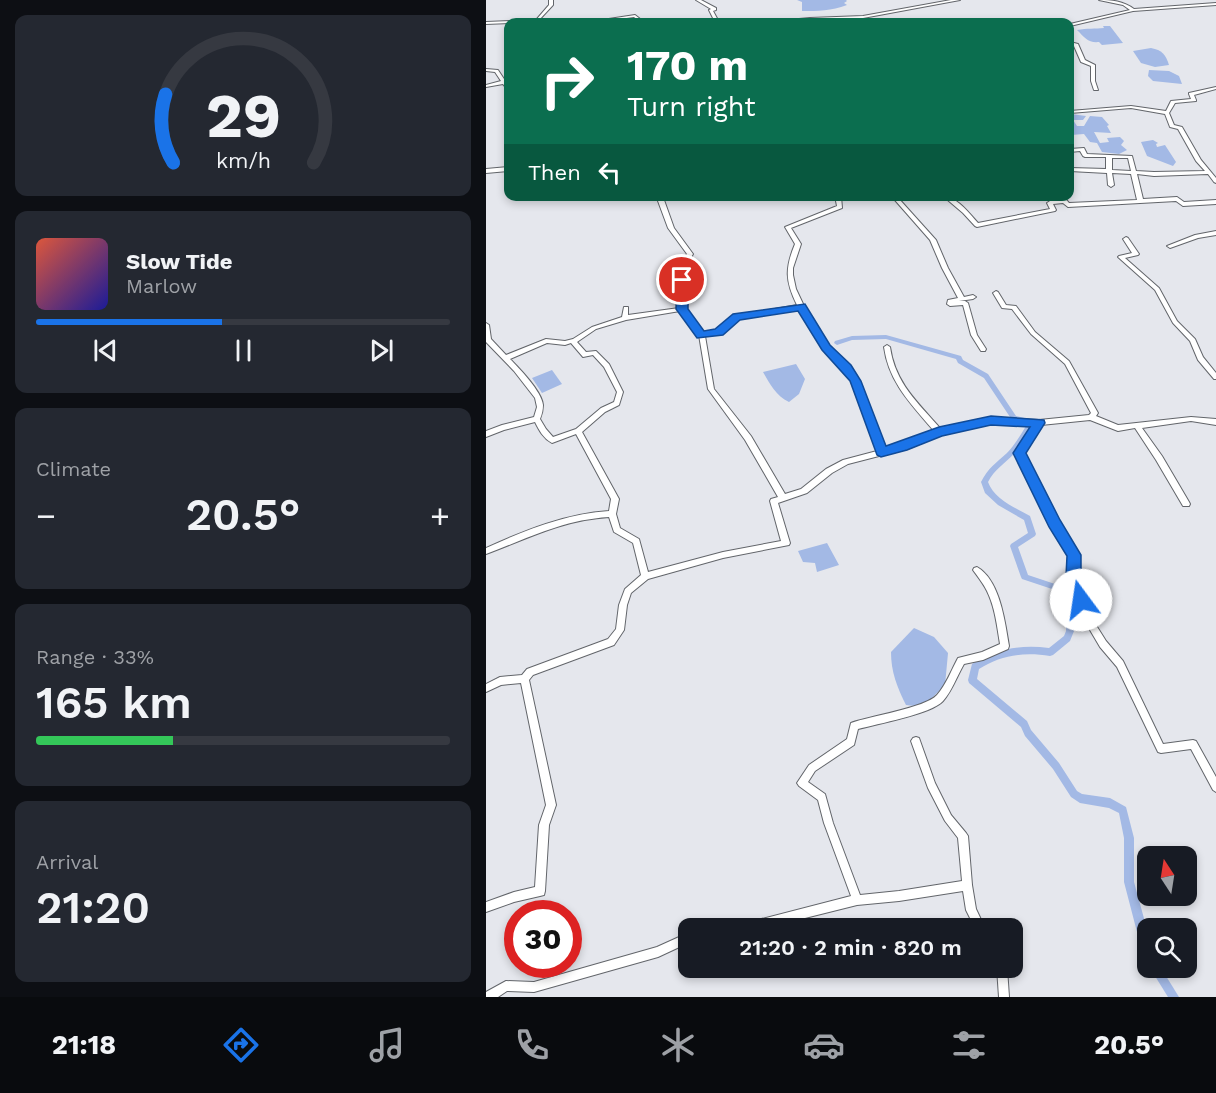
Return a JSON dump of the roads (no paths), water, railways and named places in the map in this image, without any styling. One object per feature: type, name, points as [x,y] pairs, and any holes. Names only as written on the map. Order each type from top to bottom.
[{"type":"street","points":[[539,18],[551,6],[550,0]]},
{"type":"street","points":[[698,0],[715,9],[711,10],[715,18]]},
{"type":"street","points":[[853,18],[937,1],[958,0]]},
{"type":"street","points":[[1101,0],[1124,4],[1133,10]]},
{"type":"street","points":[[1074,24],[1133,10],[1216,4]]},
{"type":"street","points":[[620,18],[635,16],[637,18]]},
{"type":"street","points":[[486,23],[504,22]]},
{"type":"street","points":[[1074,44],[1077,45],[1083,61],[1093,65],[1093,81],[1096,89]]},
{"type":"street","points":[[486,70],[496,71],[504,82],[486,86]]},
{"type":"street","points":[[1216,88],[1191,94],[1194,100],[1173,102],[1167,113],[1172,126],[1180,128],[1207,173],[1216,181]]},
{"type":"street","points":[[1074,112],[1131,107],[1167,113]]},
{"type":"street","points":[[1074,150],[1083,149],[1085,155],[1130,157],[1140,200]]},
{"type":"street","points":[[1109,156],[1111,185]]},
{"type":"street","points":[[486,171],[504,169]]},
{"type":"street","points":[[1074,170],[1154,174],[1207,173]]},
{"type":"street","points":[[1064,201],[1068,205],[1178,199],[1183,204],[1216,202]]},
{"type":"street","points":[[661,201],[671,228],[690,254],[683,266],[682,309],[702,335],[711,389],[748,438],[783,498]]},
{"type":"street","points":[[839,201],[840,207],[788,227],[798,244],[791,261],[789,282],[826,347],[855,381],[881,452]]},
{"type":"street","points":[[899,201],[933,240],[962,299]]},
{"type":"street","points":[[951,201],[977,225],[1053,210],[1050,203],[1056,201]]},
{"type":"street","points":[[1170,246],[1197,236],[1216,233]]},
{"type":"street","points":[[1126,239],[1136,254],[1121,257],[1157,289],[1175,322],[1192,340],[1200,358],[1216,377]]},
{"type":"street","points":[[996,293],[1004,307],[1014,307],[1033,333],[1067,363],[1095,413],[1091,417]]},
{"type":"street","points":[[973,297],[950,301],[950,304],[964,303],[974,335],[983,350]]},
{"type":"street","points":[[702,335],[718,332],[737,317],[801,306]]},
{"type":"street","points":[[625,318],[626,308]]},
{"type":"street","points":[[505,358],[546,341],[565,343],[594,328],[625,318],[682,309]]},
{"type":"street","points":[[486,325],[488,340],[516,369],[538,397],[540,407],[537,419],[543,431],[552,440],[578,430],[617,402],[620,392],[607,366],[594,353],[585,355],[573,340]]},
{"type":"street","points":[[887,347],[891,368],[904,391],[939,432]]},
{"type":"street","points":[[486,688],[500,681],[524,679],[530,672],[611,642],[620,630],[623,605],[628,591],[645,576],[723,555],[786,543],[774,501],[804,491],[829,471],[846,462],[907,446],[939,432],[991,421],[1039,423],[1091,417],[1118,428],[1191,419],[1216,422]]},
{"type":"street","points":[[486,434],[537,419]]},
{"type":"street","points":[[1039,423],[1019,453],[1054,523],[1074,555],[1074,576],[1083,592],[1080,606],[1103,644],[1120,664],[1161,748],[1193,744],[1216,787]]},
{"type":"street","points":[[1136,425],[1160,458],[1186,504]]},
{"type":"street","points":[[578,430],[615,499],[612,514],[617,530],[636,541],[645,576]]},
{"type":"street","points":[[486,551],[546,526],[594,514],[612,514]]},
{"type":"street","points":[[857,900],[851,878],[828,822],[822,797],[802,783],[812,768],[851,742],[854,726],[908,710],[924,709],[936,702],[945,691],[961,662],[983,656],[1005,646],[995,595],[986,578],[977,570]]},
{"type":"street","points":[[486,907],[540,891],[544,825],[551,805],[524,679]]},
{"type":"street","points":[[916,741],[931,785],[948,818],[963,836],[966,885],[975,918]]},
{"type":"street","points":[[786,918],[857,900],[879,899],[966,885]]},
{"type":"street","points":[[488,997],[507,986],[534,987],[658,952],[678,943]]},
{"type":"street","points":[[1003,978],[1004,997]]},
{"type":"water","points":[[797,0],[846,0],[844,3],[847,5],[830,10],[802,11],[802,2]]},
{"type":"water","points":[[1103,26],[1110,26],[1123,43],[1102,45],[1087,39],[1077,30],[1104,28]]},
{"type":"water","points":[[1151,48],[1163,54],[1169,65],[1155,67],[1141,63],[1133,51]]},
{"type":"water","points":[[1149,70],[1169,71],[1179,76],[1182,84],[1153,81],[1148,76]]},
{"type":"water","points":[[1074,114],[1086,116],[1083,120],[1074,120]]},
{"type":"water","points":[[1090,116],[1102,117],[1109,125],[1107,126],[1111,133],[1094,132],[1100,143],[1109,142],[1107,138],[1120,137],[1124,141],[1121,145],[1127,150],[1119,154],[1102,152],[1097,143],[1090,142],[1084,134],[1074,135],[1074,122],[1077,126],[1084,126]]},
{"type":"water","points":[[1153,140],[1158,143],[1157,147],[1165,145],[1176,162],[1173,166],[1147,156],[1141,142]]},
{"type":"water","points":[[796,364],[805,379],[799,394],[789,402],[777,393],[763,372]]},
{"type":"water","points":[[552,370],[562,384],[542,393],[532,378]]},
{"type":"water","points":[[827,543],[839,565],[817,572],[815,563],[803,562],[798,551]]},
{"type":"water","points":[[914,628],[934,637],[948,653],[945,685],[923,707],[906,705],[895,679],[891,659],[891,652]]},
{"type":"waterway","points":[[837,343],[852,338],[886,337],[959,358],[960,361],[986,376],[1014,418],[1027,421]]},
{"type":"waterway","points":[[1029,426],[1021,442],[989,473],[984,482],[988,491],[1001,503],[1027,518],[1032,534],[1014,546],[1025,577],[1055,587],[1070,612],[1070,631],[1067,638],[1050,652],[1020,650],[992,657],[975,667],[972,680],[1024,724],[1028,733],[1056,766],[1074,794],[1080,798],[1110,803],[1123,810],[1129,838],[1129,882],[1138,918]]},
{"type":"waterway","points":[[1162,978],[1174,997]]}]
